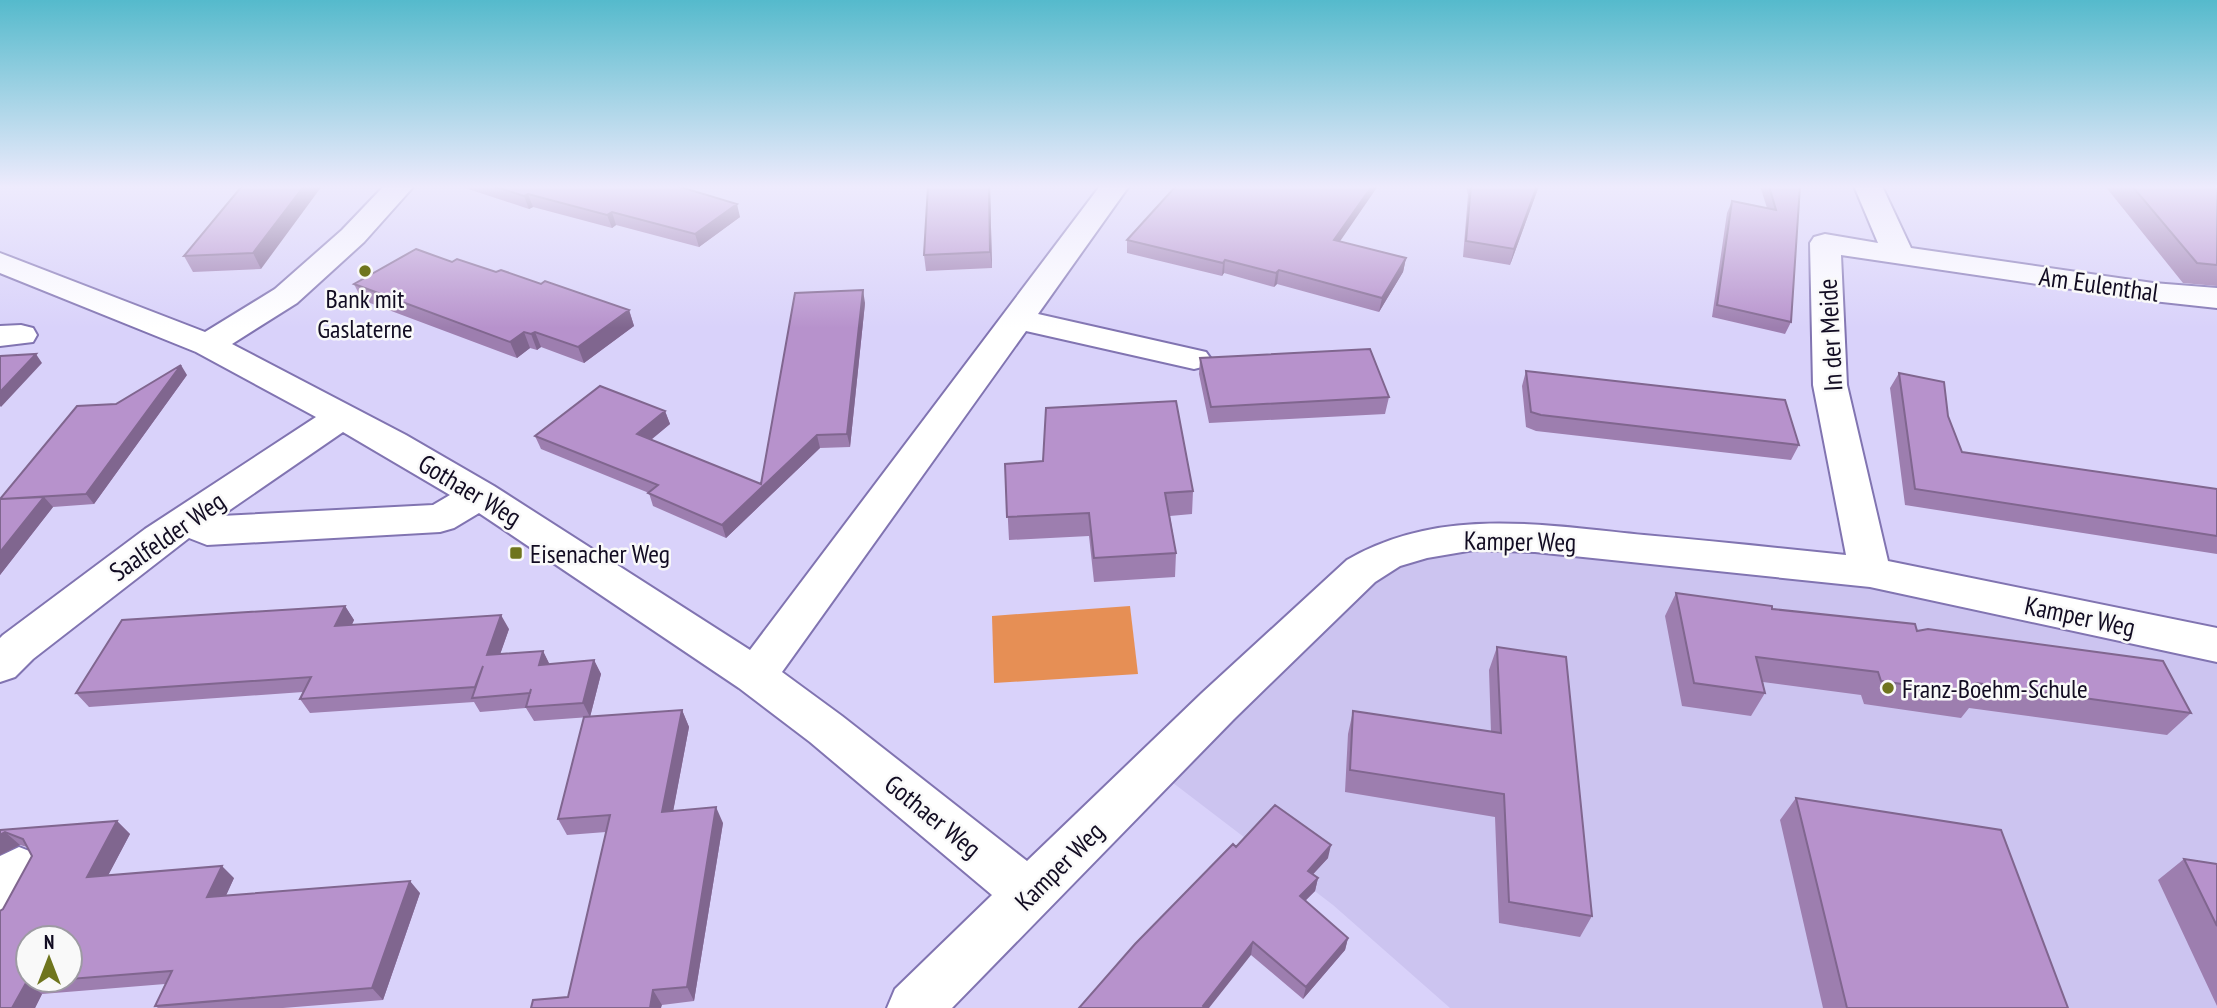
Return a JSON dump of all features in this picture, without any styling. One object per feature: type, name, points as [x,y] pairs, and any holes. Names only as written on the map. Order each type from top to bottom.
[{"type":"street","points":[[208,345],[286,296],[356,233]]},
{"type":"street","points":[[755,676],[1081,233]]},
{"type":"street","points":[[1889,233],[1899,255]]},
{"type":"street","name":"In der Meide","points":[[1870,572],[1830,385],[1825,243],[1899,255]]},
{"type":"street","name":"Am Eulenthal","points":[[1899,255],[2153,292],[2217,298]]},
{"type":"street","name":"Gothaer Weg","points":[[0,262],[208,345],[393,444],[480,495],[755,676],[827,729],[1031,895]]},
{"type":"street","points":[[1017,319],[1195,359]]},
{"type":"street","name":"Saalfelder Weg","points":[[0,664],[103,582],[187,520],[340,418]]},
{"type":"street","points":[[187,520],[207,531],[440,518],[480,495]]},
{"type":"street","name":"Kamper Weg","points":[[914,1008],[1031,895],[1227,697],[1361,571],[1386,556],[1425,544],[1474,536],[1535,538],[1870,572],[2217,645]]},
{"type":"shaded area","points":[[1474,540],[1871,576],[2217,649],[2217,1008],[1450,1008],[1333,905],[1164,776],[1362,577]]},
{"type":"shaded area","points":[[1130,606],[1138,674],[994,683],[992,616]]},
{"type":"building","points":[[203,233],[268,233],[253,253],[184,256]]},
{"type":"building","points":[[925,233],[990,233],[990,252],[924,255]]},
{"type":"building","points":[[1133,233],[1339,233],[1334,240],[1406,258],[1382,298],[1279,270],[1276,273],[1225,260],[1223,263],[1127,240]]},
{"type":"building","points":[[1467,233],[1520,233],[1514,249],[1466,241]]},
{"type":"building","points":[[1727,233],[1797,233],[1791,322],[1717,305]]},
{"type":"building","points":[[2172,233],[2217,233],[2217,265],[2197,263]]},
{"type":"building","points":[[416,249],[452,262],[457,259],[541,284],[545,281],[629,310],[578,347],[535,332],[524,332],[510,342],[354,284]]},
{"type":"building","points":[[863,290],[847,434],[817,435],[722,525],[648,493],[658,485],[535,436],[600,386],[665,411],[637,434],[761,484],[795,293]]},
{"type":"building","points":[[1370,349],[1389,397],[1211,407],[1200,358]]},
{"type":"building","points":[[36,354],[0,392],[0,356]]},
{"type":"building","points":[[181,365],[86,494],[1,499],[44,497],[0,552],[0,499],[77,406],[116,404]]},
{"type":"building","points":[[1526,371],[1785,400],[1799,445],[1541,415],[1531,412]]},
{"type":"building","points":[[1899,373],[1944,382],[1948,416],[1962,452],[2217,489],[2217,536],[1915,489]]},
{"type":"building","points":[[1176,401],[1193,491],[1165,493],[1176,553],[1094,558],[1089,513],[1007,517],[1005,464],[1043,461],[1046,408]]},
{"type":"building","points":[[1676,593],[1772,606],[1772,609],[1915,624],[1917,631],[1928,629],[2163,661],[2191,713],[1976,683],[1980,695],[1881,681],[1878,672],[1756,657],[1765,693],[1694,683]]},
{"type":"building","points":[[345,606],[335,626],[501,615],[487,655],[543,651],[539,665],[594,660],[583,703],[526,707],[530,693],[472,698],[483,666],[475,687],[300,699],[311,677],[76,693],[122,620]]},
{"type":"building","points":[[1497,647],[1566,657],[1592,916],[1509,902],[1504,794],[1350,770],[1353,711],[1501,733]]},
{"type":"building","points":[[682,710],[662,812],[716,807],[687,987],[653,990],[650,1008],[531,1008],[533,1000],[568,997],[610,815],[558,819],[584,717]]},
{"type":"building","points":[[1796,798],[2001,830],[2068,1008],[1847,1008]]},
{"type":"building","points":[[1275,805],[1331,845],[1308,871],[1318,878],[1300,896],[1348,938],[1306,987],[1253,942],[1203,1006],[1205,1008],[1079,1008],[1135,944],[1233,844],[1236,847]]},
{"type":"building","points":[[117,821],[87,877],[222,866],[207,897],[410,881],[372,988],[155,1006],[172,971],[84,978],[84,924],[14,924],[14,994],[20,994],[12,1008],[0,1008],[0,911],[32,856],[23,839],[5,832],[0,835],[0,830]]},
{"type":"building","points":[[2184,859],[2217,864],[2217,926]]},
{"type":"place","name":"Bank mit Gaslaterne","points":[[365,271]]},
{"type":"place","name":"Eisenacher Weg","points":[[516,553]]},
{"type":"place","name":"Franz-Boehm-Schule","points":[[1888,688]]}]
